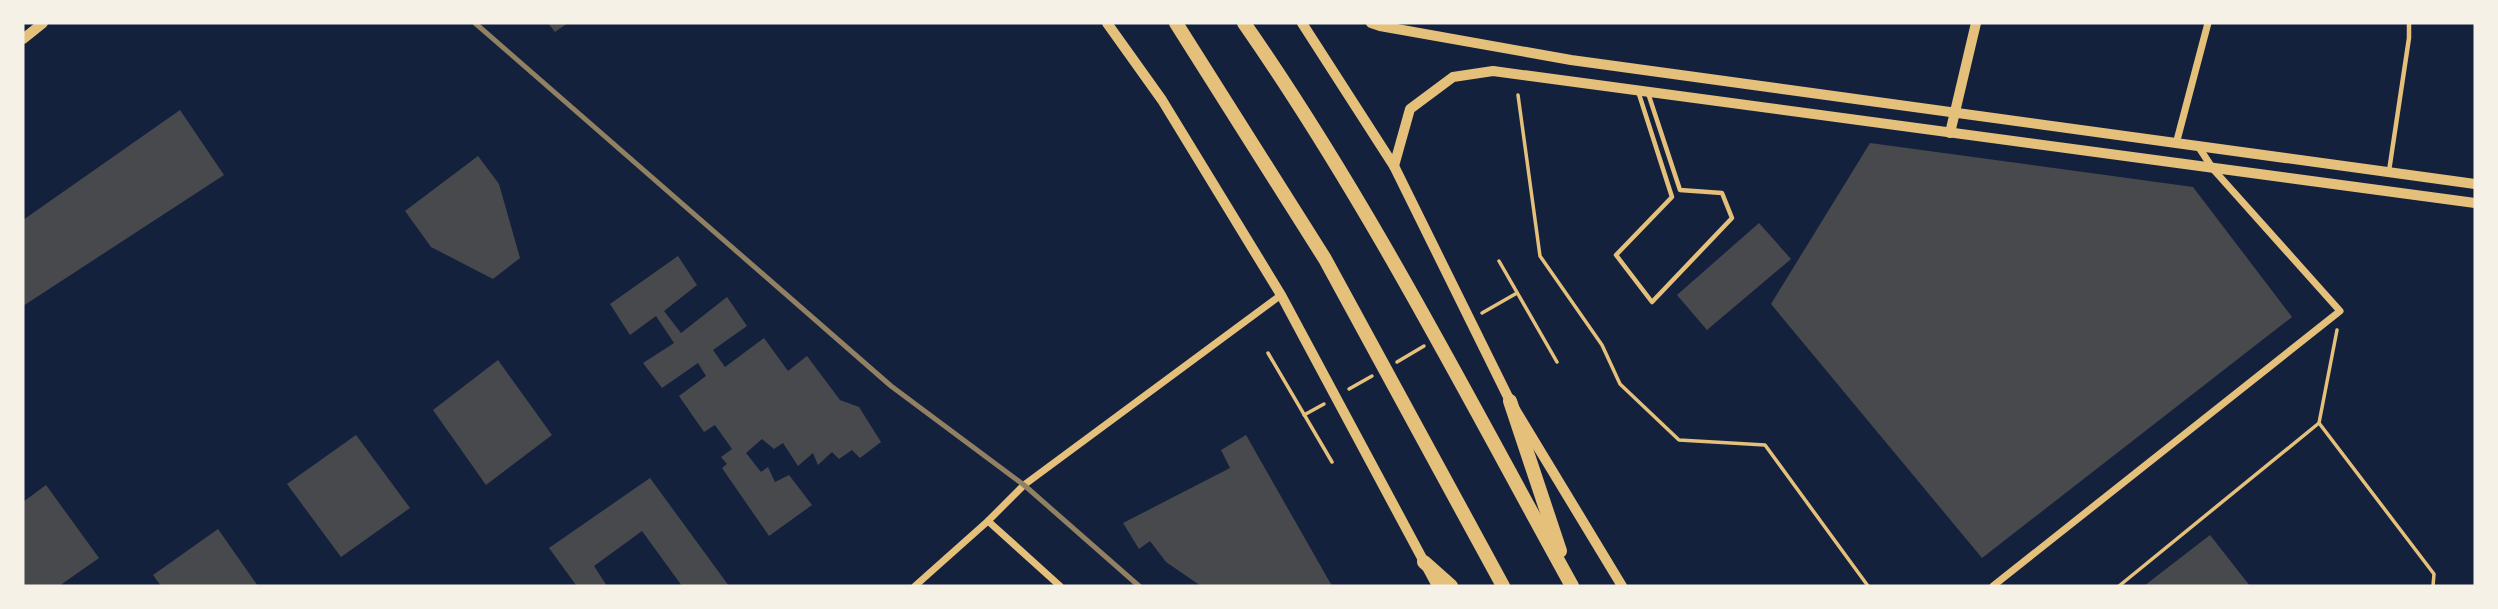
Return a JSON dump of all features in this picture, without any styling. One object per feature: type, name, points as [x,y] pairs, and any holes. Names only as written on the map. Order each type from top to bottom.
[{"type":"highway","points":[[1176,23],[1325,260],[1503,586]]},
{"type":"highway","points":[[1244,23],[1276,69],[1366,214],[1572,586]]},
{"type":"highway","points":[[1510,401],[1572,586]]},
{"type":"highway","points":[[1424,562],[1451,586]]},
{"type":"street","points":[[23,39],[43,23]]},
{"type":"street","points":[[1107,23],[1162,100],[1280,295],[1437,586]]},
{"type":"street","points":[[1302,23],[1394,166],[1510,401],[1622,586]]},
{"type":"street","points":[[1371,23],[1571,60],[2475,184]]},
{"type":"street","points":[[1950,132],[1976,23]]},
{"type":"street","points":[[2176,144],[2208,23]]},
{"type":"street","points":[[1394,166],[1410,109],[1453,77],[1493,71],[2475,203]]},
{"type":"street","points":[[1993,586],[2340,311],[2213,169],[2198,146]]},
{"type":"street","points":[[915,586],[1024,485],[1280,295]]},
{"type":"street","points":[[988,521],[1060,586]]},
{"type":"lane","points":[[2389,172],[2409,23]]},
{"type":"lane","points":[[1643,91],[1680,190],[1722,193],[1732,218],[1652,302],[1616,255],[1672,197],[1643,91]]},
{"type":"path","points":[[1518,95],[1540,256],[1602,345],[1620,384],[1679,440],[1765,445],[1868,586]]},
{"type":"path","points":[[1499,261],[1557,362]]},
{"type":"path","points":[[1482,313],[1517,293]]},
{"type":"path","points":[[2119,586],[2319,423],[2340,311]]},
{"type":"path","points":[[1387,368],[1434,341]]},
{"type":"path","points":[[1268,353],[1332,462]]},
{"type":"path","points":[[1340,394],[1375,374]]},
{"type":"path","points":[[1304,415],[1328,401]]},
{"type":"path","points":[[2319,423],[2434,573],[2433,586]]},
{"type":"building","points":[[548,23],[568,23],[555,32]]},
{"type":"building","points":[[180,110],[224,175],[23,306],[23,220]]},
{"type":"building","points":[[1870,143],[2193,187],[2292,317],[1982,558],[1771,304]]},
{"type":"building","points":[[478,156],[499,184],[520,258],[493,279],[431,247],[405,211]]},
{"type":"building","points":[[1759,223],[1791,259],[1707,330],[1677,295]]},
{"type":"building","points":[[678,256],[697,285],[664,311],[681,333],[727,297],[747,326],[713,350],[725,367],[764,338],[788,371],[807,356],[840,400],[859,407],[881,442],[860,458],[852,450],[839,459],[832,452],[818,465],[813,453],[798,466],[783,443],[774,449],[762,439],[746,453],[761,472],[768,467],[775,482],[789,475],[812,505],[769,536],[722,468],[727,464],[721,457],[732,449],[715,425],[704,432],[679,396],[706,376],[698,363],[662,388],[643,363],[674,343],[656,316],[630,335],[610,304]]},
{"type":"building","points":[[498,360],[552,435],[486,485],[433,410]]},
{"type":"building","points":[[356,435],[410,508],[341,557],[287,484]]},
{"type":"building","points":[[1246,435],[1332,586],[1201,586],[1166,562],[1150,541],[1139,549],[1123,523],[1230,468],[1221,450]]},
{"type":"building","points":[[650,478],[729,586],[682,586],[642,531],[594,566],[607,586],[574,586],[576,585],[549,548]]},
{"type":"building","points":[[46,485],[99,558],[59,586],[24,586],[23,502]]},
{"type":"building","points":[[218,529],[258,586],[161,586],[153,575]]},
{"type":"building","points":[[2210,535],[2250,586],[2144,586]]},
{"type":"railway","points":[[475,23],[891,386],[1024,485],[1139,586]]}]
